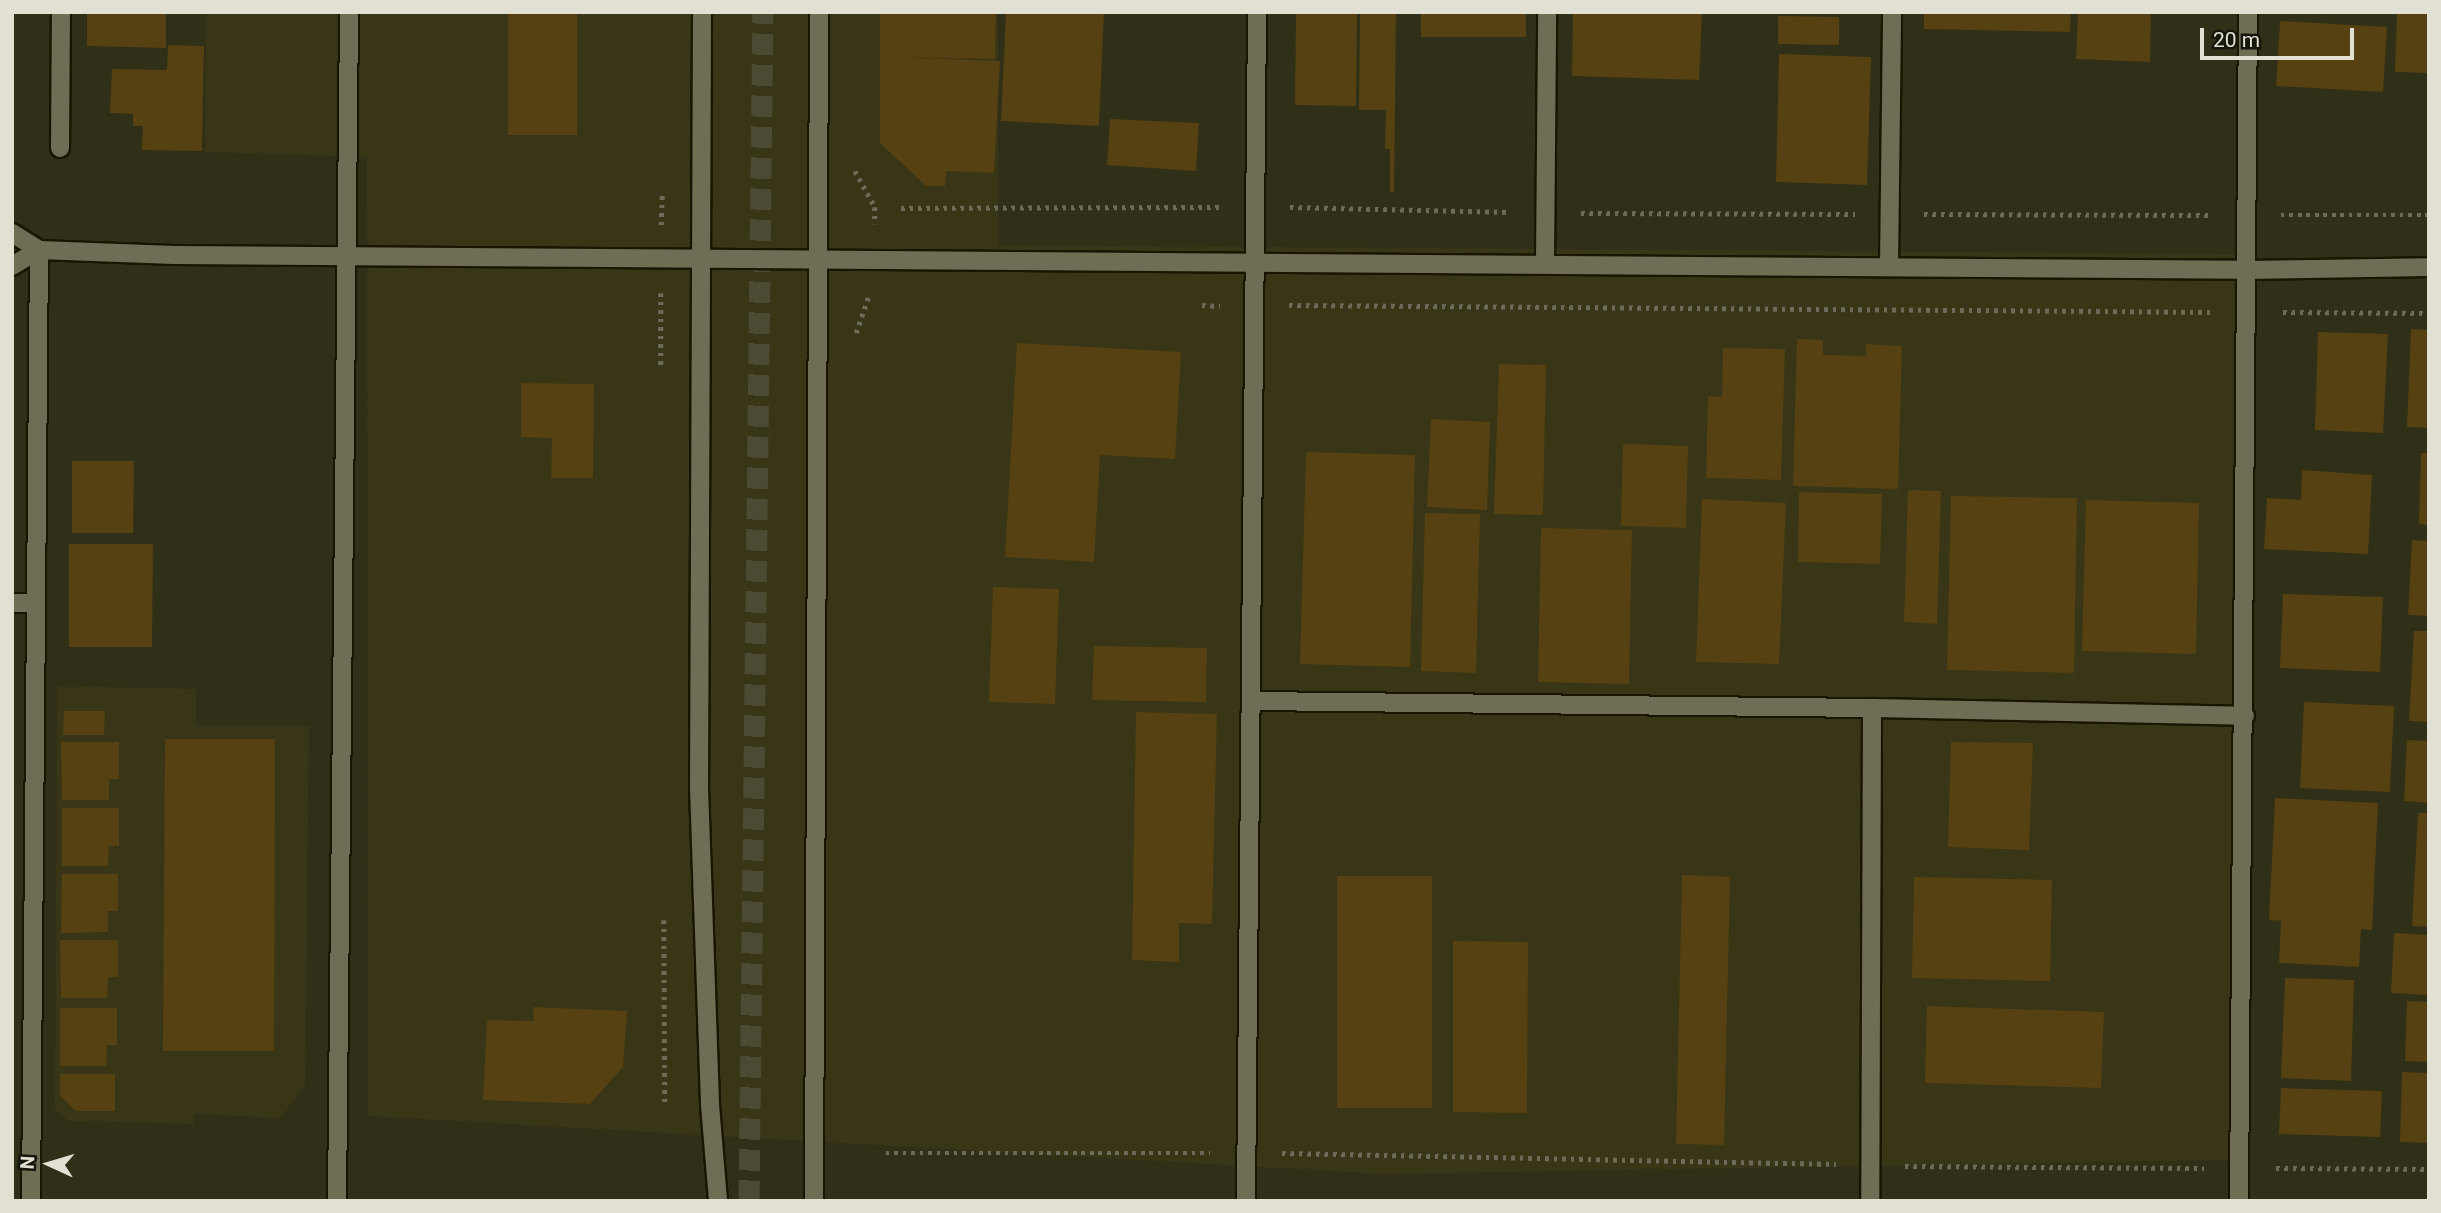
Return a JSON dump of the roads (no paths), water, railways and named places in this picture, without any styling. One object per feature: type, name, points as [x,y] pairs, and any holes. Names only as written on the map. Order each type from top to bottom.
[{"type":"street","points":[[60,148],[61,12]]},
{"type":"street","points":[[337,1201],[349,12]]},
{"type":"street","points":[[702,12],[699,788],[710,1105],[718,1201]]},
{"type":"street","points":[[814,1201],[819,12]]},
{"type":"street","points":[[1246,1201],[1252,701],[1252,306],[1257,12]]},
{"type":"street","points":[[1545,262],[1546,12]]},
{"type":"street","points":[[1889,265],[1892,12]]},
{"type":"street","points":[[2239,1201],[2245,716],[2248,12]]},
{"type":"street","points":[[12,233],[39,250],[346,257],[701,256],[2246,270],[2429,267]]},
{"type":"street","points":[[12,266],[39,250]]},
{"type":"street","points":[[31,1201],[39,250]]},
{"type":"street","points":[[12,603],[35,603]]},
{"type":"street","points":[[1252,701],[1872,708],[2245,716]]},
{"type":"street","points":[[1870,1201],[1872,708]]},
{"type":"tunnel","points":[[749,1201],[763,12]]}]
